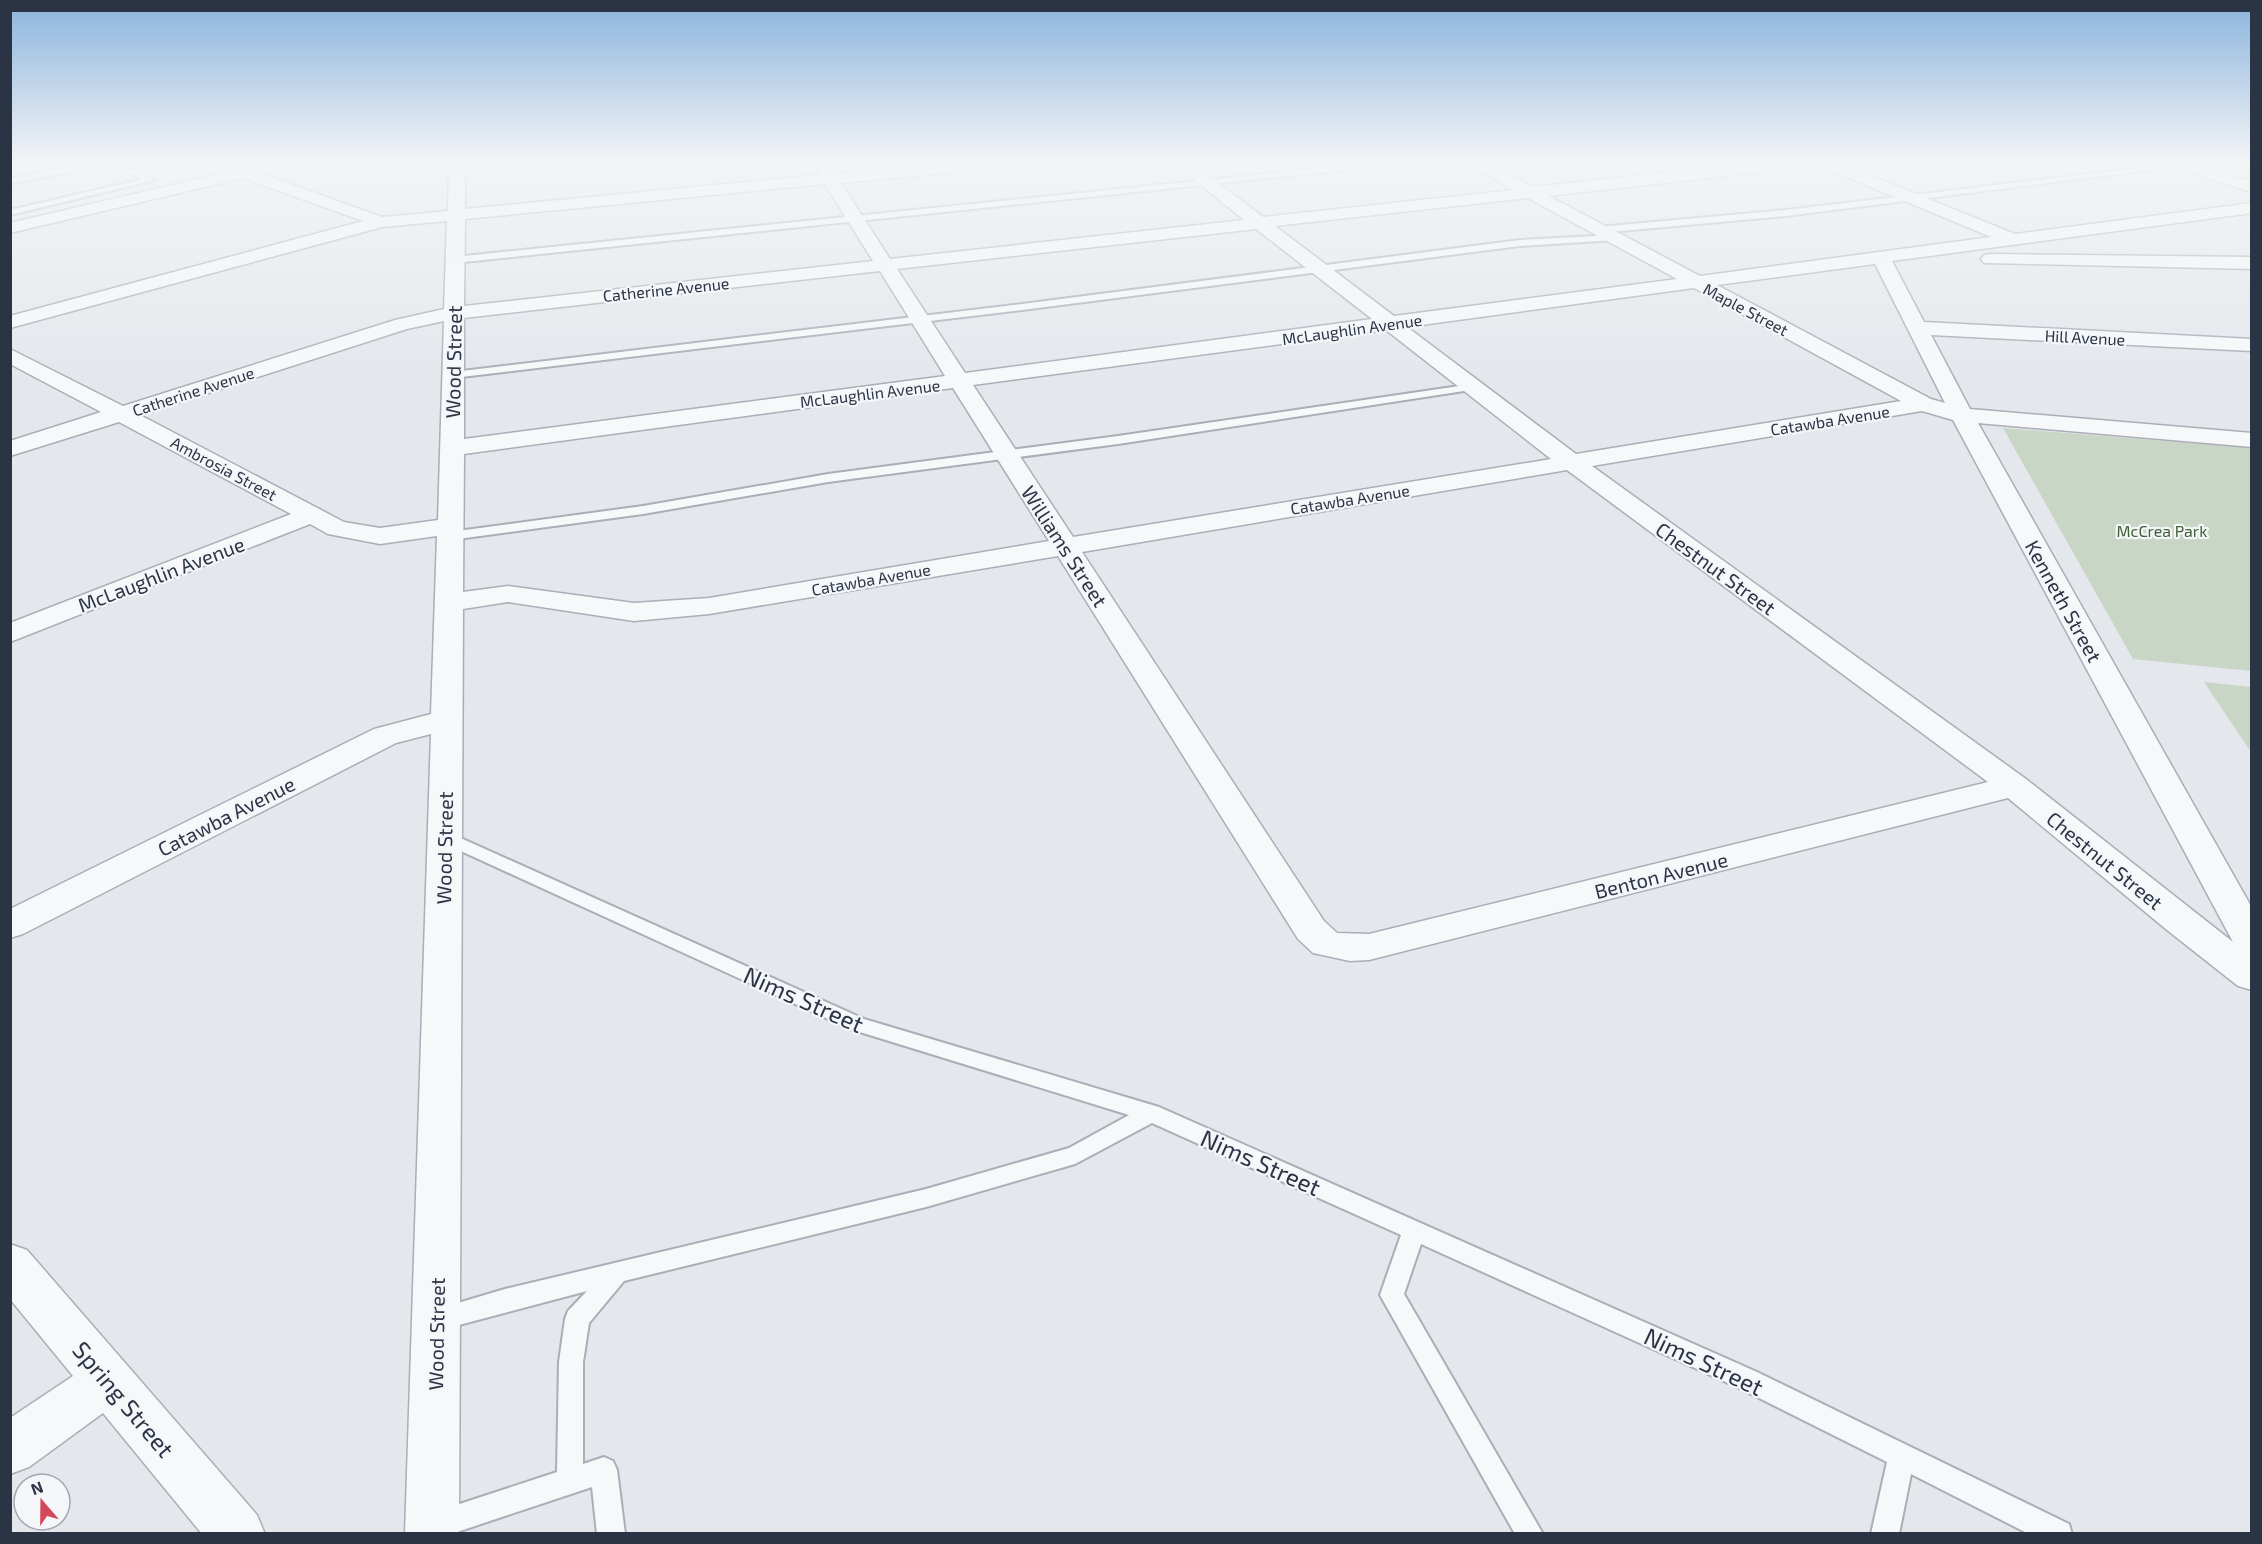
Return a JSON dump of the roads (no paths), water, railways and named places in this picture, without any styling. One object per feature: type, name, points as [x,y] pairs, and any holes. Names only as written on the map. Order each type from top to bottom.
[{"type":"street","points":[[10,322],[336,234]]},
{"type":"street","name":"Wood Street","points":[[432,1530],[450,602],[455,234]]},
{"type":"street","name":"Williams Street","points":[[864,234],[1311,930]]},
{"type":"street","name":"Catherine Avenue","points":[[10,449],[402,324],[455,313],[1160,234]]},
{"type":"street","name":"Chestnut Street","points":[[1274,234],[1571,462],[2014,786],[2180,921],[2252,976]]},
{"type":"street","name":"Maple Street","points":[[1606,234],[1923,404]]},
{"type":"street","points":[[1999,234],[2067,260]]},
{"type":"street","name":"McLaughlin Avenue","points":[[452,448],[2057,234]]},
{"type":"street","points":[[1884,257],[2252,263]]},
{"type":"street","name":"Kenneth Street","points":[[1884,257],[1962,415],[2252,942]]},
{"type":"street","name":"Hill Avenue","points":[[1919,328],[2252,345]]},
{"type":"street","name":"Ambrosia Street","points":[[10,355],[311,515],[348,532],[380,536],[450,531]]},
{"type":"street","name":"Catawba Avenue","points":[[450,602],[508,594],[634,612],[710,606],[1923,404],[1962,415],[2252,440]]},
{"type":"street","name":"McLaughlin Avenue","points":[[10,633],[311,515]]},
{"type":"street","name":"Catawba Avenue","points":[[10,925],[385,736],[446,720]]},
{"type":"street","name":"Benton Avenue","points":[[1311,930],[1326,944],[1350,948],[1369,947],[2014,786]]},
{"type":"street","name":"Spring Street","points":[[10,1264],[238,1533]]},
{"type":"street","points":[[10,1449],[107,1381]]},
{"type":"lane","points":[[454,260],[707,234]]},
{"type":"lane","points":[[453,375],[1605,234]]},
{"type":"lane","points":[[450,531],[654,508],[828,478],[1473,387]]},
{"type":"lane","name":"Nims Street","points":[[445,837],[857,1024],[1151,1113],[1748,1380],[2059,1533]]},
{"type":"lane","points":[[436,1320],[505,1300],[926,1198],[1075,1155],[1151,1113]]},
{"type":"lane","points":[[1414,1231],[1392,1295],[1530,1533]]},
{"type":"lane","points":[[570,1480],[571,1362],[577,1319],[616,1274]]},
{"type":"lane","points":[[1885,1533],[1901,1456]]},
{"type":"lane","points":[[432,1530],[604,1470],[611,1533]]},
{"type":"park label","name":"McCrea Park","points":[[2162,530]]}]
